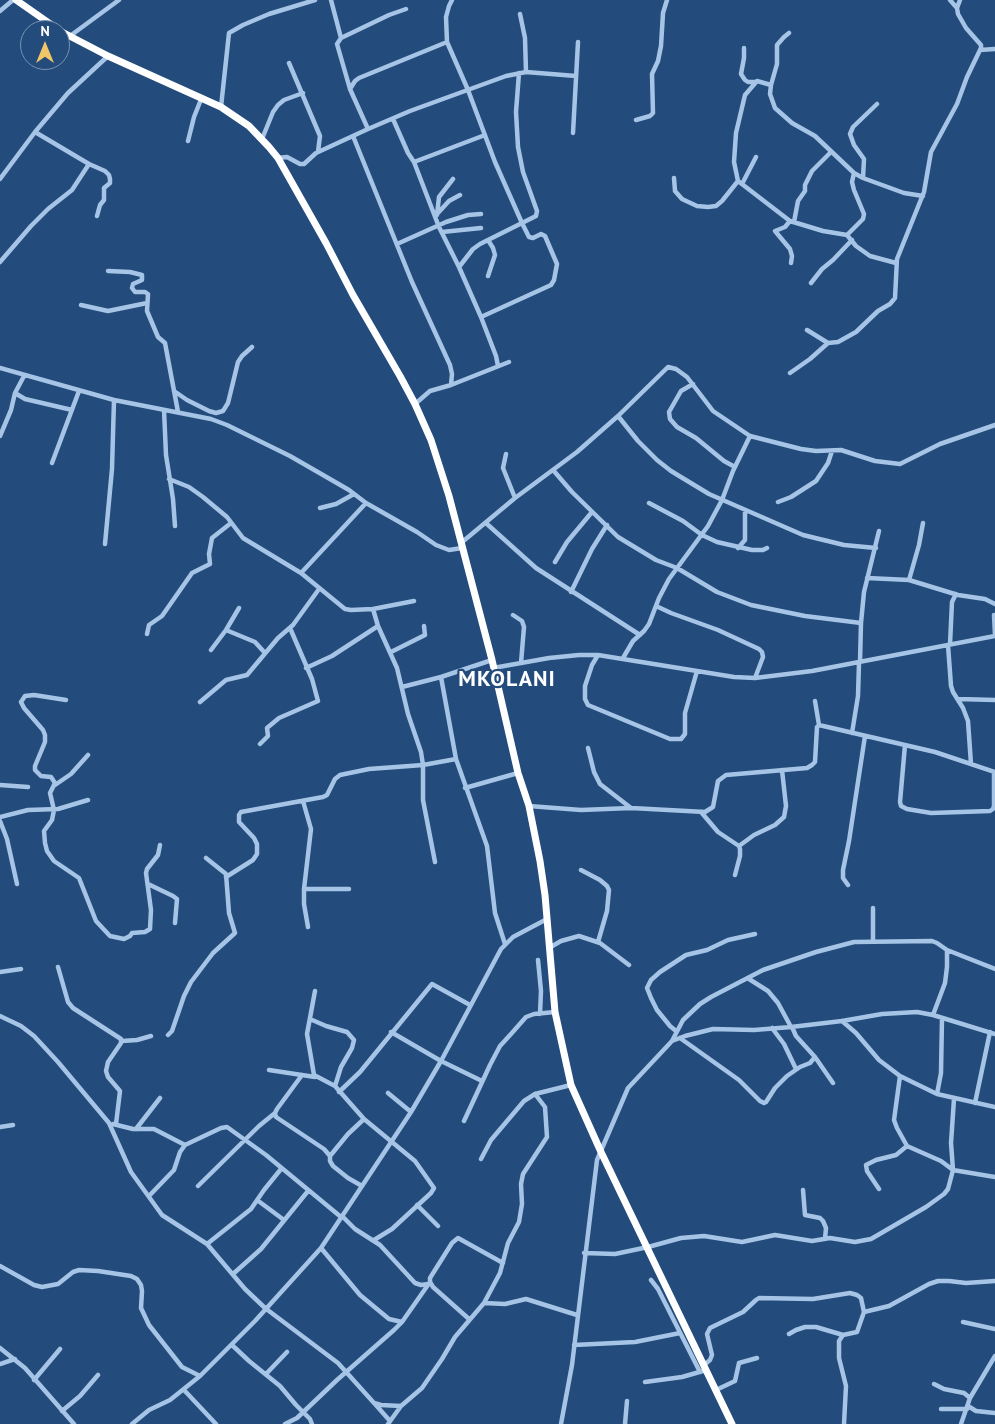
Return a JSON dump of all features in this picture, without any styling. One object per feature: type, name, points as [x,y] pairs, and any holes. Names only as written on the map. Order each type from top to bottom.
[{"type":"highway","points":[[15,0],[45,20]]},
{"type":"highway","points":[[70,36],[108,56],[221,107],[248,126],[262,139],[278,158],[415,404],[441,468],[493,664],[518,773],[529,806],[540,861],[555,1012],[571,1085],[704,1369],[732,1424]]},
{"type":"street","points":[[0,11],[15,0]]},
{"type":"street","points":[[70,36],[120,0]]},
{"type":"street","points":[[221,107],[229,34],[243,25],[269,14],[315,0]]},
{"type":"street","points":[[331,0],[341,38]]},
{"type":"street","points":[[452,0],[446,17],[447,42],[468,90],[495,162],[522,223],[530,237],[533,238],[542,234],[545,236],[557,263],[554,280],[545,288],[481,317]]},
{"type":"street","points":[[636,120],[650,116],[653,113],[652,74],[658,61],[663,13],[667,0]]},
{"type":"street","points":[[950,0],[957,8]]},
{"type":"street","points":[[790,373],[810,359],[828,342],[845,339],[856,332],[892,302],[896,295],[896,263],[900,247],[923,196],[933,147],[954,110],[980,50],[981,44],[966,28],[958,14],[957,8],[960,0]]},
{"type":"street","points":[[368,129],[350,89],[337,50],[337,44],[341,38],[406,9]]},
{"type":"street","points":[[520,14],[525,38],[526,72]]},
{"type":"street","points":[[789,34],[778,45],[777,64],[770,94],[775,108],[792,123],[815,136],[854,173],[904,193],[923,196]]},
{"type":"street","points":[[350,89],[359,78],[447,42]]},
{"type":"street","points":[[573,133],[578,42]]},
{"type":"street","points":[[744,48],[742,78],[748,82],[757,81],[771,86]]},
{"type":"street","points":[[980,50],[995,49]]},
{"type":"street","points":[[0,179],[68,93],[108,56]]},
{"type":"street","points":[[289,63],[320,136],[318,152]]},
{"type":"street","points":[[459,267],[473,249],[536,216],[537,211],[523,172],[518,147],[516,121],[519,73]]},
{"type":"street","points":[[278,158],[287,157],[304,164],[318,152],[368,129],[468,90],[519,73],[576,76]]},
{"type":"street","points":[[757,81],[745,95],[737,127],[734,167],[740,182],[792,221],[823,231],[847,235],[870,256],[896,263]]},
{"type":"street","points":[[262,139],[273,112],[278,106],[284,100],[303,93]]},
{"type":"street","points":[[188,141],[194,117],[202,98]]},
{"type":"street","points":[[863,178],[864,159],[854,145],[850,134],[853,127],[877,104]]},
{"type":"street","points":[[394,119],[408,153],[414,162],[439,227],[481,317],[498,366]]},
{"type":"street","points":[[36,132],[109,175],[110,183],[104,189],[104,200],[100,205],[97,216]]},
{"type":"street","points":[[414,162],[485,135]]},
{"type":"street","points":[[353,136],[412,282],[450,365],[452,374],[451,385]]},
{"type":"street","points":[[791,263],[790,249],[775,231],[785,227],[792,221],[798,201],[805,191],[805,185],[812,171],[831,152]]},
{"type":"street","points":[[674,178],[675,191],[682,200],[697,206],[716,206],[740,182],[756,157]]},
{"type":"street","points":[[0,262],[48,209],[72,190],[89,164]]},
{"type":"street","points":[[847,235],[864,216],[852,182],[854,173]]},
{"type":"street","points":[[436,216],[439,197],[453,179]]},
{"type":"street","points":[[436,216],[449,201],[460,195]]},
{"type":"street","points":[[397,244],[458,218],[481,214]]},
{"type":"street","points":[[442,232],[481,228]]},
{"type":"street","points":[[488,240],[495,255],[488,276]]},
{"type":"street","points":[[811,283],[822,269],[836,258],[852,240]]},
{"type":"street","points":[[108,270],[141,274],[142,279],[133,284],[132,288],[135,292],[147,293],[149,296],[147,308],[158,337],[165,343],[178,412]]},
{"type":"street","points":[[81,305],[108,311],[147,303]]},
{"type":"street","points":[[807,330],[828,342]]},
{"type":"street","points":[[173,390],[198,406],[216,413],[223,412],[228,403],[238,362],[252,347]]},
{"type":"street","points":[[415,404],[430,391],[451,385],[508,362]]},
{"type":"street","points":[[0,368],[114,400],[211,419],[227,425],[290,456],[443,548],[453,550],[462,546],[515,498],[577,452],[618,416],[668,367],[676,368],[693,384],[713,411],[750,436],[801,449],[816,451],[841,450],[875,461],[900,464],[940,444],[995,425]]},
{"type":"street","points":[[0,436],[11,410],[15,393],[24,376]]},
{"type":"street","points":[[693,384],[681,391],[669,412],[670,419],[677,427],[696,438],[724,461],[735,467]]},
{"type":"street","points":[[52,463],[79,391]]},
{"type":"street","points":[[15,393],[26,399],[72,410]]},
{"type":"street","points":[[105,544],[112,469],[114,400]]},
{"type":"street","points":[[164,410],[166,455],[175,526]]},
{"type":"street","points":[[618,416],[638,441],[657,460],[671,471],[722,500],[802,535],[844,544],[876,548]]},
{"type":"street","points":[[623,658],[632,642],[649,624],[669,579],[702,535],[722,500],[750,436]]},
{"type":"street","points":[[778,502],[791,497],[816,481],[828,463],[832,450]]},
{"type":"street","points":[[506,454],[503,468],[515,498]]},
{"type":"street","points":[[553,470],[618,537],[656,560],[677,568],[717,592],[751,605],[805,616],[861,623]]},
{"type":"street","points":[[170,479],[188,487],[203,497],[216,507],[244,538],[300,573],[345,609],[373,609],[414,601]]},
{"type":"street","points":[[320,508],[336,504],[354,494]]},
{"type":"street","points":[[300,573],[366,502]]},
{"type":"street","points":[[649,503],[717,542],[738,548],[759,550],[767,548]]},
{"type":"street","points":[[738,548],[746,538],[745,510]]},
{"type":"street","points":[[555,562],[567,542],[592,512]]},
{"type":"street","points":[[146,634],[149,625],[162,616],[192,573],[210,564],[209,554],[212,538],[231,522]]},
{"type":"street","points":[[909,580],[923,523]]},
{"type":"street","points":[[487,524],[530,563],[571,592],[604,610],[640,635]]},
{"type":"street","points":[[571,592],[592,548],[607,525]]},
{"type":"street","points":[[852,733],[858,696],[861,623],[867,578],[879,531]]},
{"type":"street","points":[[867,578],[909,580],[967,598],[985,600],[995,604]]},
{"type":"street","points":[[200,702],[226,680],[246,676],[278,638],[290,628],[319,589]]},
{"type":"street","points":[[956,594],[952,602],[949,644],[951,686],[963,708],[969,727],[971,764]]},
{"type":"street","points":[[656,606],[718,630],[759,649],[763,657],[755,678]]},
{"type":"street","points":[[211,650],[239,608]]},
{"type":"street","points":[[373,609],[378,626],[391,652],[408,714],[421,752],[423,800],[435,862]]},
{"type":"street","points":[[513,615],[522,621],[524,626],[521,663]]},
{"type":"street","points":[[402,687],[493,664],[521,663],[579,655],[623,658],[697,671],[755,678],[803,672],[995,636],[994,615]]},
{"type":"street","points":[[306,668],[332,656],[378,626]]},
{"type":"street","points":[[391,652],[424,635],[424,626]]},
{"type":"street","points":[[260,744],[268,736],[267,728],[279,718],[318,700],[290,628]]},
{"type":"street","points":[[226,630],[254,642],[265,653]]},
{"type":"street","points":[[598,655],[592,665],[585,686],[585,699],[588,706],[670,739],[681,739],[685,734],[685,713],[697,671]]},
{"type":"street","points":[[441,677],[456,759],[487,846],[495,913],[505,944]]},
{"type":"street","points":[[55,785],[51,777],[41,776],[34,770],[45,742],[45,735],[21,702],[25,696],[34,695],[66,700]]},
{"type":"street","points":[[958,699],[995,700]]},
{"type":"street","points":[[529,806],[601,811],[631,808],[705,812],[713,807],[718,781],[726,775],[812,766],[816,756],[817,727],[819,724],[814,700]]},
{"type":"street","points":[[819,724],[935,752],[994,772],[993,809],[990,811],[931,812],[907,809],[901,806],[905,745]]},
{"type":"street","points":[[848,885],[843,878],[843,870],[865,736]]},
{"type":"street","points":[[588,748],[600,784],[631,808]]},
{"type":"street","points":[[88,755],[71,774],[55,785],[50,793],[54,810],[52,820],[44,831],[47,851],[54,861],[79,878],[96,921],[110,936],[124,939],[128,938],[132,933],[150,930],[151,922],[146,875],[147,869],[158,855],[160,845]]},
{"type":"street","points":[[226,877],[253,860],[257,854],[257,844],[254,838],[239,822],[238,817],[241,812],[322,798],[327,795],[335,778],[340,775],[369,769],[423,765],[456,759]]},
{"type":"street","points":[[739,846],[754,835],[775,825],[784,816],[786,806],[782,770]]},
{"type":"street","points":[[465,788],[518,773]]},
{"type":"street","points":[[0,785],[28,787]]},
{"type":"street","points":[[0,817],[28,810],[54,810],[88,800]]},
{"type":"street","points":[[303,801],[311,829],[304,889],[304,904],[308,927]]},
{"type":"street","points":[[701,812],[718,832],[739,846]]},
{"type":"street","points":[[0,821],[7,839],[17,884]]},
{"type":"street","points":[[735,875],[740,856],[739,846]]},
{"type":"street","points":[[168,1035],[172,1032],[184,996],[191,982],[214,952],[234,935],[235,929],[229,912],[226,877],[223,871],[211,864],[206,858]]},
{"type":"street","points":[[582,870],[600,880],[609,890],[607,911],[598,942]]},
{"type":"street","points":[[148,884],[176,899],[178,903],[175,923]]},
{"type":"street","points":[[304,889],[349,890]]},
{"type":"street","points":[[873,908],[873,941]]},
{"type":"street","points":[[132,1424],[149,1410],[170,1400],[200,1376],[232,1345],[321,1248],[411,1112],[505,944],[547,919]]},
{"type":"street","points":[[676,1031],[661,1014],[651,998],[647,988],[651,980],[686,955],[707,950],[728,940],[755,934]]},
{"type":"street","points":[[549,948],[575,936],[598,942],[616,953],[629,965]]},
{"type":"street","points":[[672,1042],[683,1020],[700,1004],[763,970],[816,952],[854,942],[932,941],[947,950],[995,969]]},
{"type":"street","points":[[934,1014],[945,983],[947,950]]},
{"type":"street","points":[[538,960],[541,991],[540,1014]]},
{"type":"street","points":[[58,967],[68,1002],[72,1008],[122,1041],[137,1040],[151,1036]]},
{"type":"street","points":[[0,972],[21,969]]},
{"type":"street","points":[[749,979],[768,991],[778,1003],[798,1038],[833,1083]]},
{"type":"street","points":[[339,1092],[360,1072],[432,984],[470,1005]]},
{"type":"street","points":[[315,991],[307,1034],[312,1070],[315,1077]]},
{"type":"street","points":[[464,1121],[496,1053],[511,1034],[526,1017],[555,1012]]},
{"type":"street","points":[[561,1424],[574,1345],[597,1160],[628,1088],[672,1042],[714,1029],[754,1030],[842,1021],[882,1014],[917,1012],[934,1014],[992,1033],[974,1103]]},
{"type":"street","points":[[0,1016],[21,1026],[34,1036],[109,1123],[131,1172],[158,1210],[169,1221],[206,1244],[265,1308],[347,1372],[390,1421],[395,1424]]},
{"type":"street","points":[[937,1094],[941,1073],[942,1018]]},
{"type":"street","points":[[310,1019],[348,1032],[354,1040],[352,1048],[341,1067],[335,1086]]},
{"type":"street","points":[[842,1021],[856,1033],[879,1060],[900,1076],[937,1094],[995,1107]]},
{"type":"street","points":[[772,1028],[784,1044],[796,1070]]},
{"type":"street","points":[[391,1032],[441,1061],[482,1081]]},
{"type":"street","points":[[680,1038],[739,1080],[764,1103],[780,1083],[796,1070],[810,1063],[814,1057]]},
{"type":"street","points":[[116,1124],[120,1091],[108,1077],[106,1071],[108,1062],[122,1041]]},
{"type":"street","points":[[269,1070],[315,1077],[335,1086],[364,1118],[415,1161],[434,1187],[433,1191],[392,1229],[374,1240]]},
{"type":"street","points":[[198,1186],[275,1113],[302,1076]]},
{"type":"street","points":[[900,1076],[894,1120],[907,1146],[941,1162],[953,1170],[995,1177]]},
{"type":"street","points":[[481,1159],[491,1140],[524,1100],[535,1094],[571,1085]]},
{"type":"street","points":[[388,1093],[411,1112]]},
{"type":"street","points":[[390,1421],[401,1406],[422,1388],[455,1337],[484,1303],[500,1274],[508,1243],[519,1222],[523,1174],[547,1134],[546,1107],[535,1094]]},
{"type":"street","points":[[136,1129],[160,1098]]},
{"type":"street","points":[[584,1253],[608,1255],[648,1248],[681,1238],[704,1236],[742,1242],[775,1235],[804,1241],[835,1238],[848,1242],[862,1242],[878,1236],[944,1194],[948,1189],[953,1170],[951,1143],[954,1099]]},
{"type":"street","points":[[275,1113],[281,1121],[324,1149],[330,1156],[333,1166],[362,1186]]},
{"type":"street","points":[[330,1156],[364,1118]]},
{"type":"street","points":[[109,1123],[136,1129],[154,1129],[185,1146]]},
{"type":"street","points":[[0,1126],[12,1125]]},
{"type":"street","points":[[149,1196],[174,1170],[180,1152],[185,1146],[221,1128],[227,1127],[282,1168],[359,1232],[374,1240],[415,1282],[421,1285],[429,1283]]},
{"type":"street","points":[[878,1189],[867,1171],[866,1165],[876,1160],[896,1155],[907,1146]]},
{"type":"street","points":[[206,1244],[252,1210],[257,1200],[282,1168]]},
{"type":"street","points":[[233,1274],[261,1249],[308,1190]]},
{"type":"street","points":[[803,1190],[805,1215],[820,1218],[824,1221],[826,1228],[825,1239]]},
{"type":"street","points":[[257,1200],[284,1220]]},
{"type":"street","points":[[418,1205],[438,1226]]},
{"type":"street","points":[[286,1424],[293,1422],[402,1322],[429,1283],[452,1244],[458,1238],[502,1263]]},
{"type":"street","points":[[321,1248],[360,1295],[389,1319],[402,1322]]},
{"type":"street","points":[[0,1266],[34,1285],[42,1287],[58,1284],[73,1272],[79,1270],[131,1276],[141,1285],[141,1308],[148,1325],[182,1368],[200,1376]]},
{"type":"street","points":[[651,1280],[680,1334],[704,1369]]},
{"type":"street","points":[[864,1312],[890,1306],[938,1281],[966,1283],[995,1281]]},
{"type":"street","points":[[429,1283],[450,1304],[469,1319]]},
{"type":"street","points":[[645,1382],[682,1377],[704,1369],[712,1355],[707,1334],[710,1328],[743,1312],[759,1298],[813,1299],[850,1293],[861,1298],[864,1312],[857,1332],[843,1335],[816,1327],[804,1327],[789,1334]]},
{"type":"street","points":[[484,1303],[506,1304],[526,1299],[577,1315]]},
{"type":"street","points":[[963,1322],[995,1329]]},
{"type":"street","points":[[574,1345],[636,1342],[680,1334]]},
{"type":"street","points":[[843,1335],[840,1338],[839,1344],[846,1386],[844,1424]]},
{"type":"street","points":[[232,1345],[280,1386],[310,1418],[312,1424]]},
{"type":"street","points":[[0,1348],[24,1368],[74,1424]]},
{"type":"street","points":[[34,1380],[60,1349]]},
{"type":"street","points":[[266,1374],[286,1352]]},
{"type":"street","points":[[961,1424],[970,1398],[995,1356]]},
{"type":"street","points":[[716,1390],[735,1381],[739,1363],[757,1358]]},
{"type":"street","points":[[0,1364],[14,1360]]},
{"type":"street","points":[[62,1411],[80,1396],[98,1375]]},
{"type":"street","points":[[934,1384],[944,1389],[964,1393],[970,1398]]},
{"type":"street","points":[[184,1390],[216,1424]]},
{"type":"street","points":[[625,1424],[627,1401]]},
{"type":"street","points":[[374,1403],[401,1406]]},
{"type":"street","points":[[941,1409],[967,1408],[995,1413]]},
{"type":"street","points":[[207,1424],[212,1420]]},
{"type":"district","name":"MKOLANI","points":[[507,680]]}]
